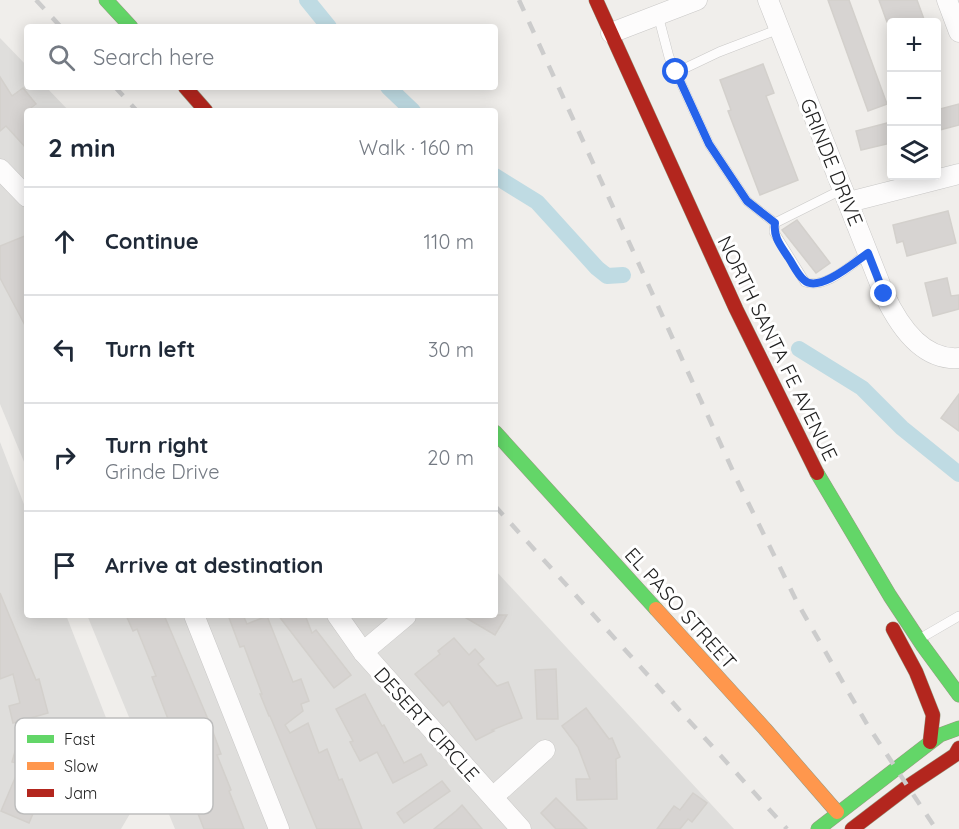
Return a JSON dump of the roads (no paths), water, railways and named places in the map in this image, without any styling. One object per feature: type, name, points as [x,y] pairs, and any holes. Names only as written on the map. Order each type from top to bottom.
[{"type":"main road","points":[[106,0],[128,24]]},
{"type":"main road","name":"NORTH SANTA FE AVENUE","points":[[596,0],[736,309],[811,463],[868,562],[918,639],[959,695]]},
{"type":"main road","points":[[187,90],[203,108]]},
{"type":"main road","name":"EL PASO STREET","points":[[498,435],[757,720],[837,812]]},
{"type":"main road","points":[[811,463],[814,494],[819,503]]},
{"type":"main road","points":[[883,614],[916,672],[933,715],[930,742]]},
{"type":"main road","points":[[818,829],[930,742],[940,735],[959,728]]},
{"type":"main road","points":[[852,829],[954,755],[959,748]]},
{"type":"street","points":[[611,33],[697,0]]},
{"type":"street","name":"GRINDE DRIVE","points":[[768,0],[884,294],[900,326],[926,349],[938,355],[959,358]]},
{"type":"street","points":[[947,0],[959,32]]},
{"type":"street","points":[[0,169],[24,194]]},
{"type":"street","points":[[846,196],[959,174]]},
{"type":"street","points":[[195,618],[279,829]]},
{"type":"street","name":"DESERT CIRCLE","points":[[339,618],[363,652],[521,829]]},
{"type":"street","points":[[363,652],[404,618]]},
{"type":"street","points":[[493,797],[545,750]]},
{"type":"lane","points":[[658,15],[669,57],[709,144],[747,201],[775,223]]},
{"type":"lane","points":[[676,72],[719,52],[779,29]]},
{"type":"lane","points":[[775,223],[846,196]]},
{"type":"lane","points":[[775,223],[774,232],[780,244],[805,282],[813,285],[828,280],[868,253]]},
{"type":"lane","points":[[918,639],[959,616]]},
{"type":"waterway","points":[[307,0],[327,24]]},
{"type":"waterway","points":[[391,90],[410,108]]},
{"type":"waterway","points":[[498,178],[537,202],[607,276],[623,275]]},
{"type":"waterway","points":[[799,349],[862,388],[902,428],[959,474]]},
{"type":"railway","points":[[36,0],[58,24]]},
{"type":"railway","points":[[519,0],[737,480],[798,604],[868,726],[936,829]]},
{"type":"railway","points":[[118,90],[134,108]]},
{"type":"railway","points":[[498,509],[787,829]]}]
